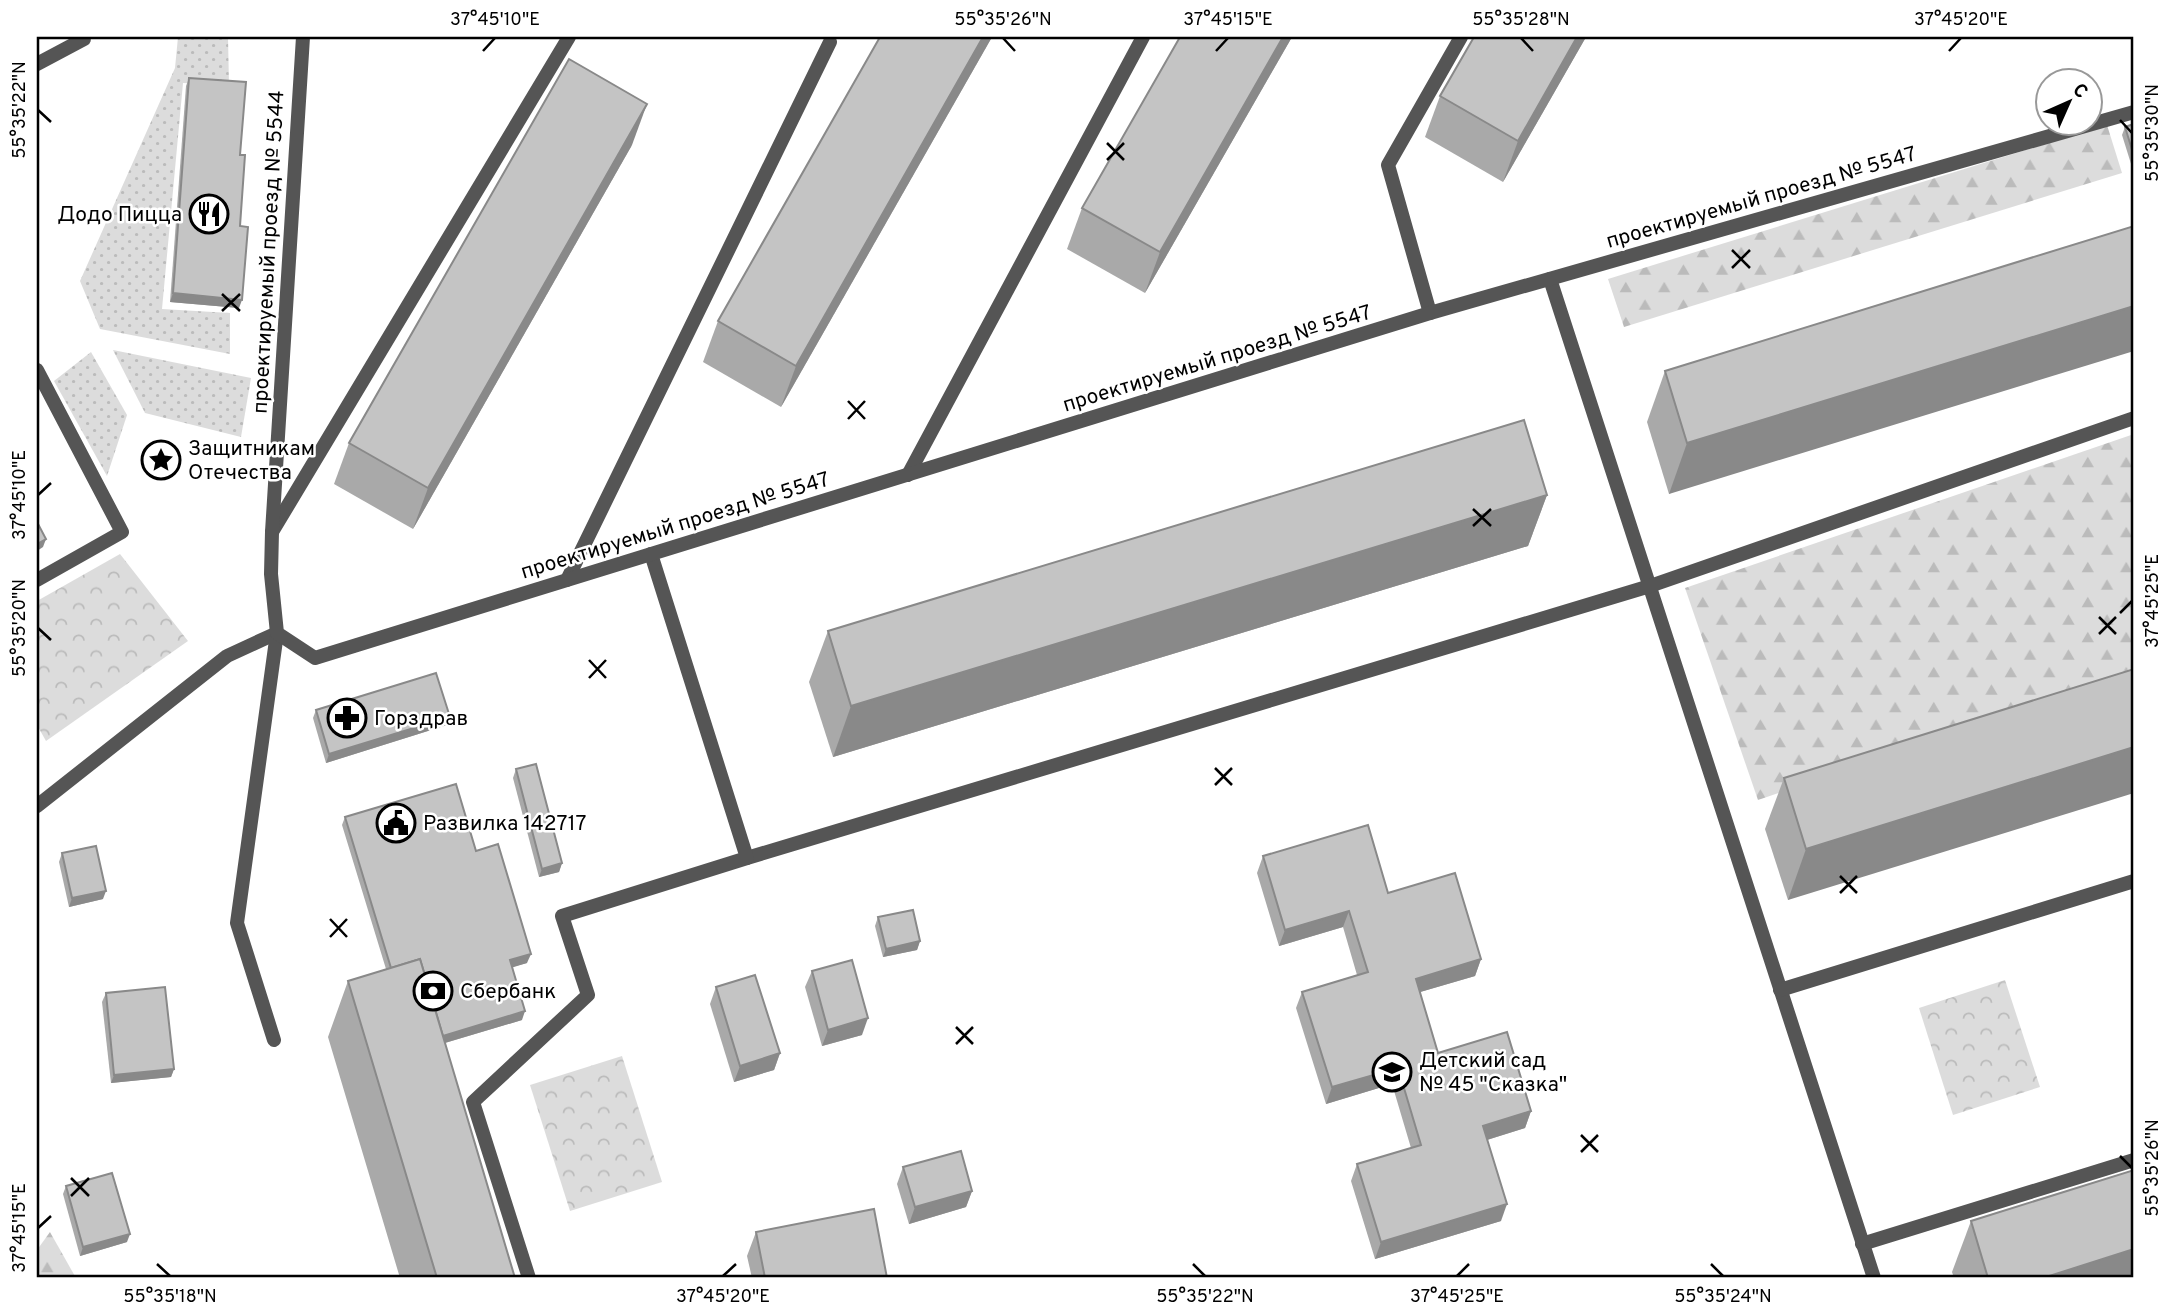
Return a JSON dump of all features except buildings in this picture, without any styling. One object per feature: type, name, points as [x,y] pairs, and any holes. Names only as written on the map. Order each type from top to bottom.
[{"type":"street","name":"проектируемый проезд № 5544","points":[[274,1040],[237,923],[276,633],[271,574],[272,532],[303,37]]},
{"type":"street","points":[[272,532],[569,37]]},
{"type":"street","points":[[908,475],[1143,37]]},
{"type":"street","points":[[1430,313],[1388,165],[1461,37]]},
{"type":"street","points":[[37,64],[87,38]]},
{"type":"street","points":[[567,580],[830,42]]},
{"type":"street","name":"проектируемый проезд № 5547","points":[[276,633],[316,657],[1430,313],[2134,112]]},
{"type":"street","points":[[1550,279],[1874,1278]]},
{"type":"street","points":[[37,370],[122,532],[37,580]]},
{"type":"street","points":[[529,1278],[473,1102],[588,995],[562,916],[1650,586],[2134,418]]},
{"type":"street","points":[[651,554],[747,858]]},
{"type":"street","points":[[37,806],[226,656],[276,633]]},
{"type":"street","points":[[1780,990],[2134,881]]},
{"type":"street","points":[[1863,1244],[2134,1160]]},
{"type":"green space","points":[[178,37],[228,37],[229,85],[183,83],[162,309],[230,313],[230,354],[100,329],[80,281],[175,68]]},
{"type":"green space","points":[[2107,125],[2122,173],[1624,327],[1608,279],[2071,136],[2104,136],[2104,126]]},
{"type":"green space","points":[[113,350],[251,378],[241,437],[145,413]]},
{"type":"green space","points":[[91,352],[127,415],[107,476],[54,381]]},
{"type":"green space","points":[[2134,434],[2134,671],[1758,800],[1685,588]]},
{"type":"green space","points":[[120,554],[188,641],[46,741],[37,725],[37,601]]},
{"type":"green space","points":[[2005,980],[2040,1087],[1953,1115],[1919,1008]]},
{"type":"green space","points":[[622,1056],[662,1182],[570,1211],[530,1085]]},
{"type":"green space","points":[[50,1232],[76,1278],[37,1278],[37,1250]]},
{"type":"place","name":"Додо Пицца","points":[[209,214]]},
{"type":"place","name":"Защитникам Отечества","points":[[161,460]]},
{"type":"place","name":"Горздрав","points":[[347,718]]},
{"type":"place","name":"Развилка 142717","points":[[396,823]]},
{"type":"place","name":"Сбербанк","points":[[433,991]]},
{"type":"place","name":"Детский сад № 45 \"Сказка\"","points":[[1392,1072]]}]
